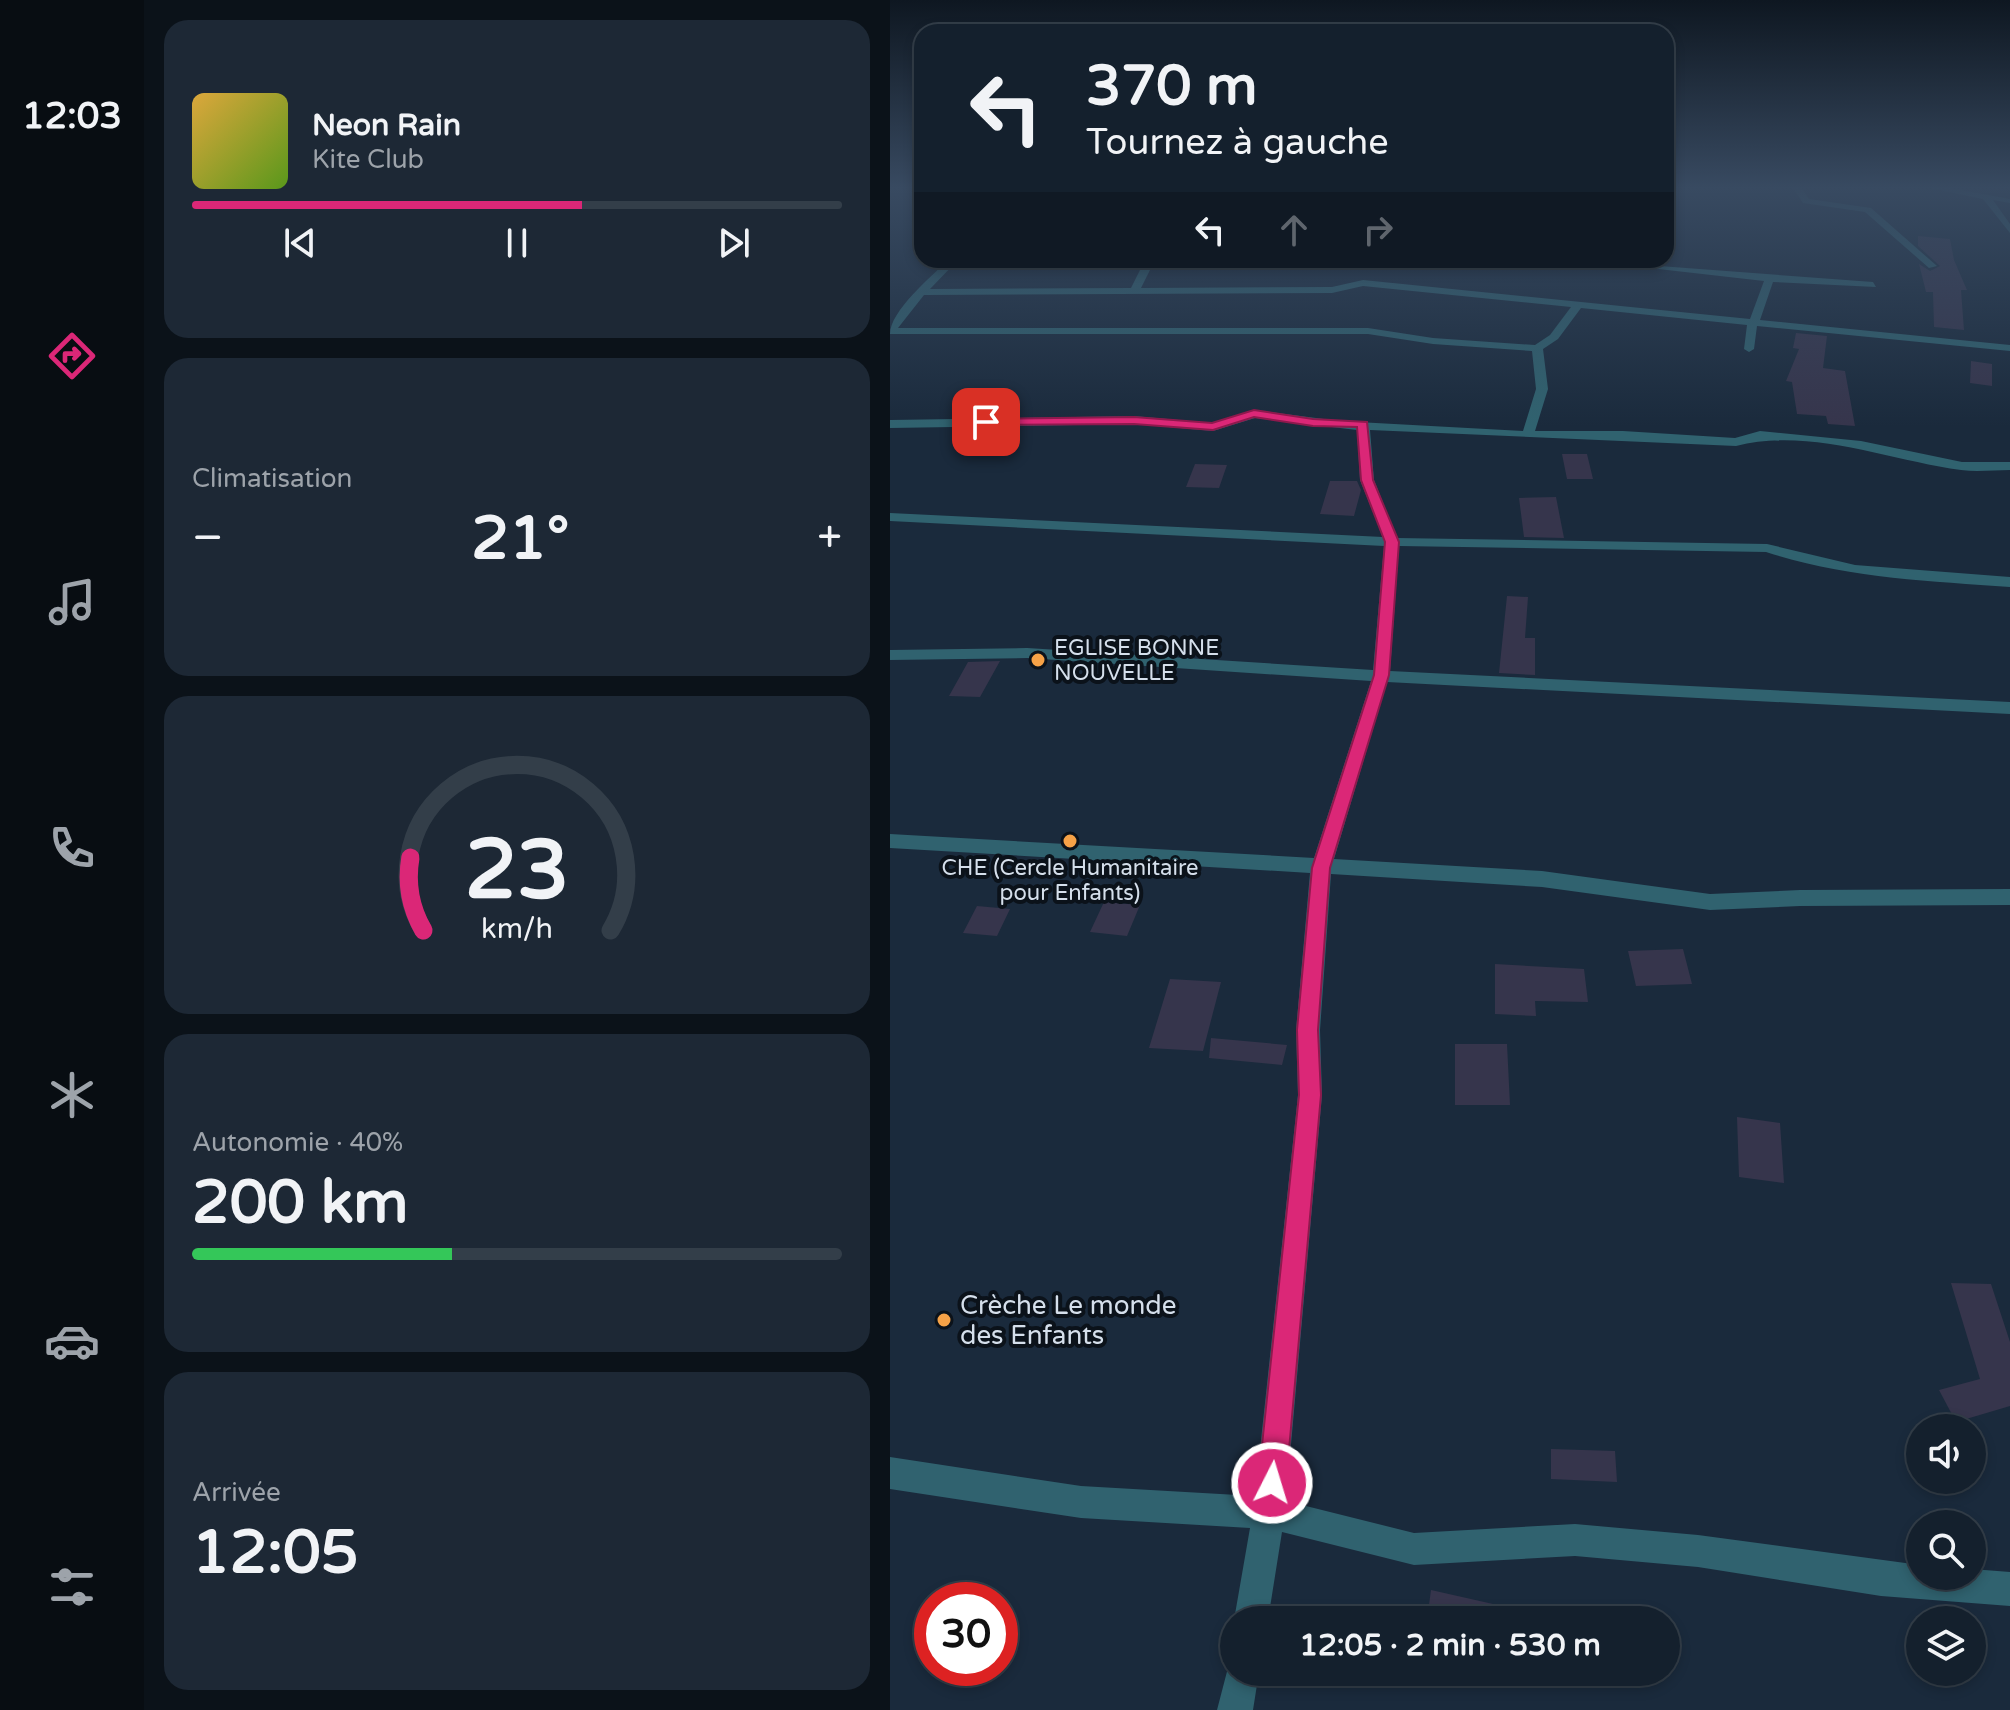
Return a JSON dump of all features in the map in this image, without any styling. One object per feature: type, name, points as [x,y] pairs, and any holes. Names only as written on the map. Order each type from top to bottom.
[{"type":"street","points":[[890,331],[945,268]]},
{"type":"street","points":[[1134,292],[1146,268]]},
{"type":"street","points":[[1662,268],[1873,285]]},
{"type":"street","points":[[1749,349],[1747,331],[1754,323],[1769,279]]},
{"type":"street","points":[[921,292],[1332,290],[1363,283],[2010,348]]},
{"type":"street","points":[[890,331],[1368,331],[1433,341],[1537,348],[1554,337],[1577,306]]},
{"type":"street","points":[[1528,435],[1542,389],[1537,348]]},
{"type":"street","points":[[890,424],[1134,420],[1213,427],[1254,414],[1313,422],[1528,435],[1623,435],[1736,442],[1760,435],[1861,445],[1962,466],[2010,466]]},
{"type":"street","points":[[1253,1606],[1269,1513],[1310,1095],[1308,1030],[1321,868],[1381,675],[1392,542],[1367,480],[1363,424]]},
{"type":"street","points":[[890,517],[1392,542],[1767,548],[1804,561],[2010,582]]},
{"type":"street","points":[[890,655],[1027,653],[2010,708]]},
{"type":"street","points":[[890,841],[1542,879],[1710,902],[1800,898],[2010,897]]},
{"type":"street","points":[[890,1473],[1081,1502],[1269,1513],[1414,1549],[1575,1540],[1698,1551],[1881,1579],[2010,1589]]},
{"type":"street","points":[[1235,1710],[1239,1686]]},
{"type":"building","points":[[1919,266],[1930,271],[1940,266],[1957,266],[1967,290],[1961,290],[1964,330],[1934,327],[1933,292],[1926,292]]},
{"type":"building","points":[[1796,333],[1827,336],[1823,368],[1845,371],[1855,426],[1828,424],[1826,416],[1797,414],[1792,382],[1786,381],[1799,349],[1793,348]]},
{"type":"building","points":[[1971,361],[1992,364],[1992,386],[1970,383]]},
{"type":"building","points":[[1562,454],[1587,454],[1593,479],[1567,479]]},
{"type":"building","points":[[1195,464],[1227,465],[1219,488],[1186,487]]},
{"type":"building","points":[[1330,481],[1357,481],[1361,490],[1354,516],[1320,514]]},
{"type":"building","points":[[1556,497],[1564,538],[1524,537],[1519,498]]},
{"type":"building","points":[[1507,596],[1528,597],[1525,638],[1535,638],[1535,675],[1499,673]]},
{"type":"building","points":[[1000,661],[980,697],[949,696],[968,662]]},
{"type":"building","points":[[1104,902],[1140,905],[1127,936],[1090,932]]},
{"type":"building","points":[[977,906],[1010,909],[997,936],[963,933]]},
{"type":"building","points":[[1683,949],[1692,984],[1636,986],[1628,951]]},
{"type":"building","points":[[1495,964],[1584,969],[1588,1002],[1535,1001],[1536,1016],[1495,1014]]},
{"type":"building","points":[[1170,979],[1221,982],[1203,1051],[1149,1048]]},
{"type":"building","points":[[1211,1038],[1287,1045],[1282,1065],[1209,1058]]},
{"type":"building","points":[[1455,1044],[1507,1044],[1510,1105],[1455,1105]]},
{"type":"building","points":[[1737,1117],[1780,1123],[1784,1183],[1739,1177]]},
{"type":"building","points":[[1951,1283],[1991,1284],[2010,1342],[2010,1406],[1983,1414],[1952,1414],[1939,1390],[1980,1379]]},
{"type":"building","points":[[1551,1449],[1615,1451],[1617,1482],[1551,1479]]},
{"type":"building","points":[[1431,1590],[1502,1606],[1429,1606]]},
{"type":"place","name":"EGLISE BONNE NOUVELLE","points":[[1038,660]]},
{"type":"place","name":"CHE (Cercle Humanitaire pour Enfants)","points":[[1070,841]]},
{"type":"place","name":"Crèche Le monde des Enfants","points":[[944,1320]]},
{"type":"route","points":[[986,422],[1134,420],[1213,427],[1254,414],[1339,425],[1363,424],[1367,480],[1392,542],[1381,675],[1321,868],[1308,1030],[1310,1095],[1272,1483]]}]
